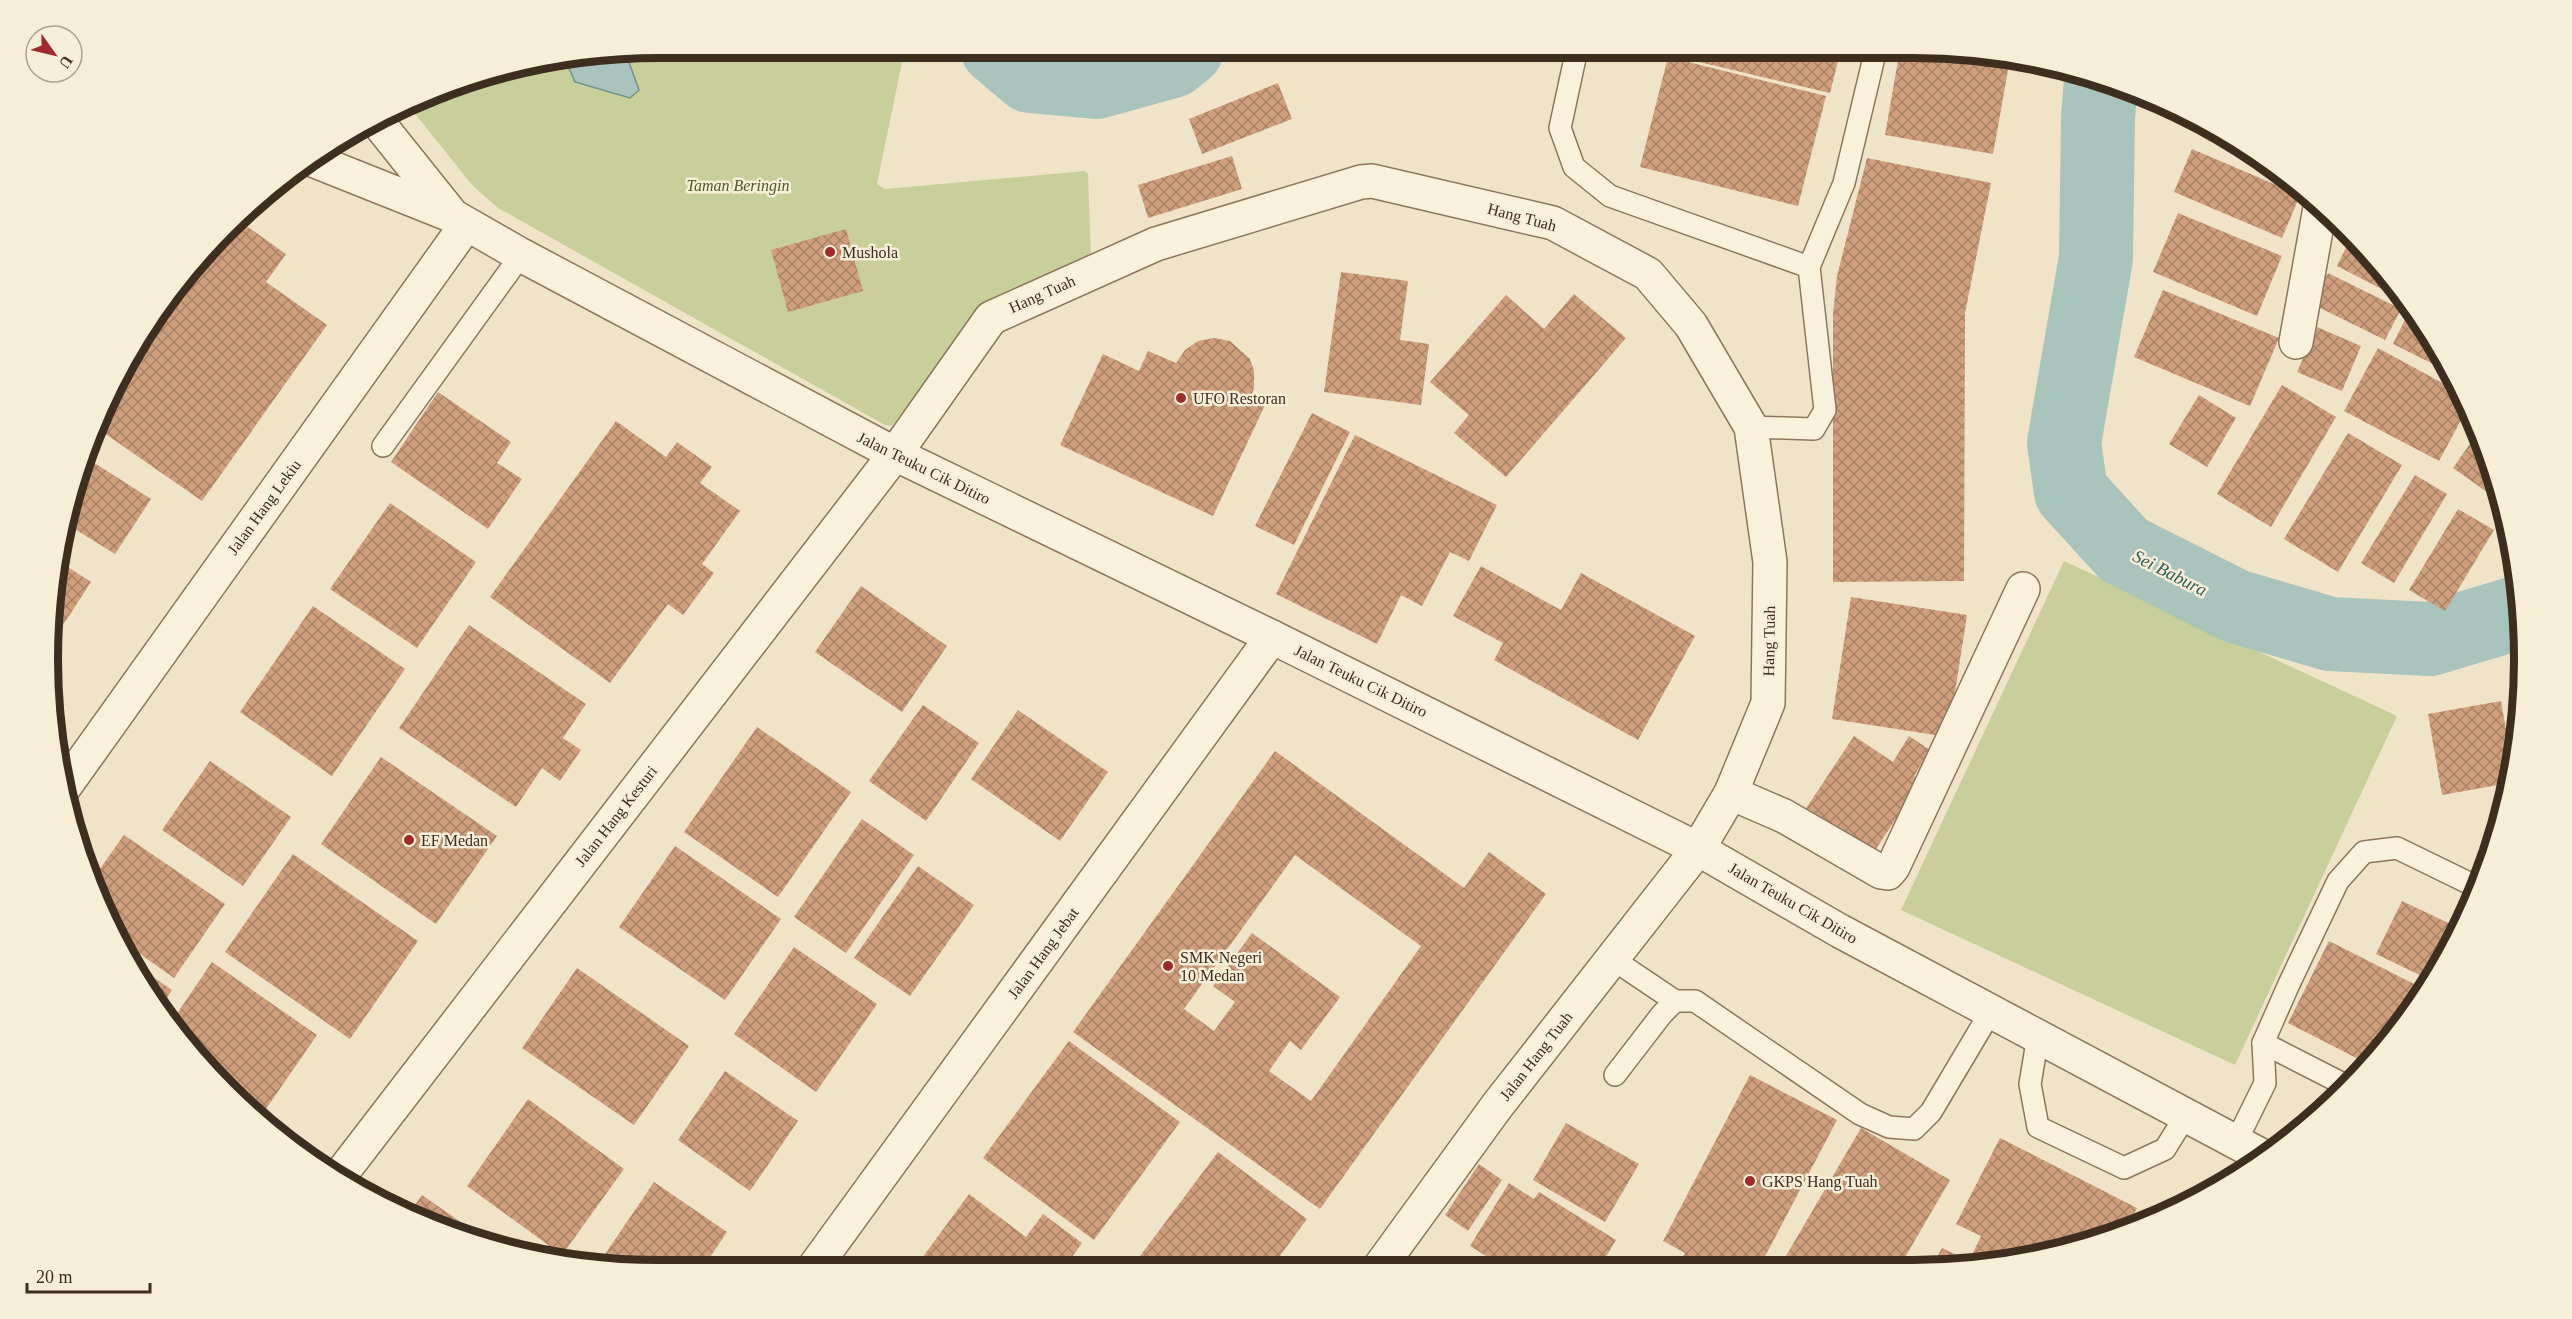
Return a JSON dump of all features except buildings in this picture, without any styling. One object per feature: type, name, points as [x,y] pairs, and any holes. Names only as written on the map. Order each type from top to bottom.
[{"type":"street","name":"Jalan Teuku Cik Ditiro","points":[[382,127],[460,221]]},
{"type":"street","name":"Jalan Teuku Cik Ditiro","points":[[321,164],[460,221],[895,454],[1272,637],[1698,849],[1840,931],[2250,1149]]},
{"type":"street","name":"Hang Tuah","points":[[895,454],[985,325],[1000,313],[1156,244],[1361,182],[1372,181],[1552,223],[1648,274],[1691,325],[1751,427],[1770,562],[1768,703],[1731,793],[1698,849]]},
{"type":"street","points":[[2296,342],[2318,217]]},
{"type":"street","name":"Jalan Hang Lekiu","points":[[70,778],[460,221]]},
{"type":"street","name":"Jalan Hang Kesturi","points":[[344,1170],[895,454]]},
{"type":"street","points":[[1731,793],[1784,816],[1881,872],[1888,873],[1893,867],[2023,589]]},
{"type":"street","name":"Jalan Hang Jebat","points":[[820,1260],[1272,637]]},
{"type":"street","name":"Jalan Hang Tuah","points":[[1385,1260],[1497,1106],[1698,849]]},
{"type":"lane","points":[[1575,58],[1560,128],[1574,166],[1610,196],[1809,267]]},
{"type":"lane","points":[[1751,427],[1815,429],[1822,420],[1825,410],[1809,267],[1844,183],[1874,58]]},
{"type":"lane","points":[[384,446],[521,255]]},
{"type":"lane","points":[[2250,1149],[2265,1083],[2263,1043],[2338,881],[2364,852],[2397,848],[2470,884]]},
{"type":"lane","points":[[1611,958],[1676,1001],[1695,1001],[1860,1114],[1890,1127],[1914,1129],[1931,1112],[1991,1011]]},
{"type":"lane","points":[[1615,1075],[1662,1014],[1676,1001]]},
{"type":"lane","points":[[2037,1036],[2030,1084],[2038,1127],[2124,1168],[2165,1149],[2186,1115]]},
{"type":"lane","points":[[2263,1043],[2339,1082]]},
{"type":"green space","name":"Taman Beringin","points":[[660,58],[903,58],[877,184],[885,189],[1085,171],[1088,174],[1091,256],[979,314],[892,426],[885,425],[498,208],[473,186],[413,111],[466,90],[504,79],[581,64]]},
{"type":"green space","points":[[2064,561],[2397,716],[2235,1065],[1901,910]]},
{"type":"water","points":[[628,60],[639,90],[630,98],[575,82],[568,66]]},
{"type":"waterway","name":"Sei Babura","points":[[1009,58],[1030,76],[1096,82],[1176,58]]},
{"type":"waterway","name":"Sei Babura","points":[[2100,88],[2096,258],[2064,443],[2071,492],[2124,550],[2235,606],[2330,634],[2430,639],[2511,615]]},
{"type":"place","name":"Mushola","points":[[830,252]]},
{"type":"place","name":"UFO Restoran","points":[[1181,398]]},
{"type":"place","name":"EF Medan","points":[[409,840]]},
{"type":"place","name":"SMK Negeri 10 Medan","points":[[1168,966]]},
{"type":"place","name":"GKPS Hang Tuah","points":[[1750,1181]]}]
